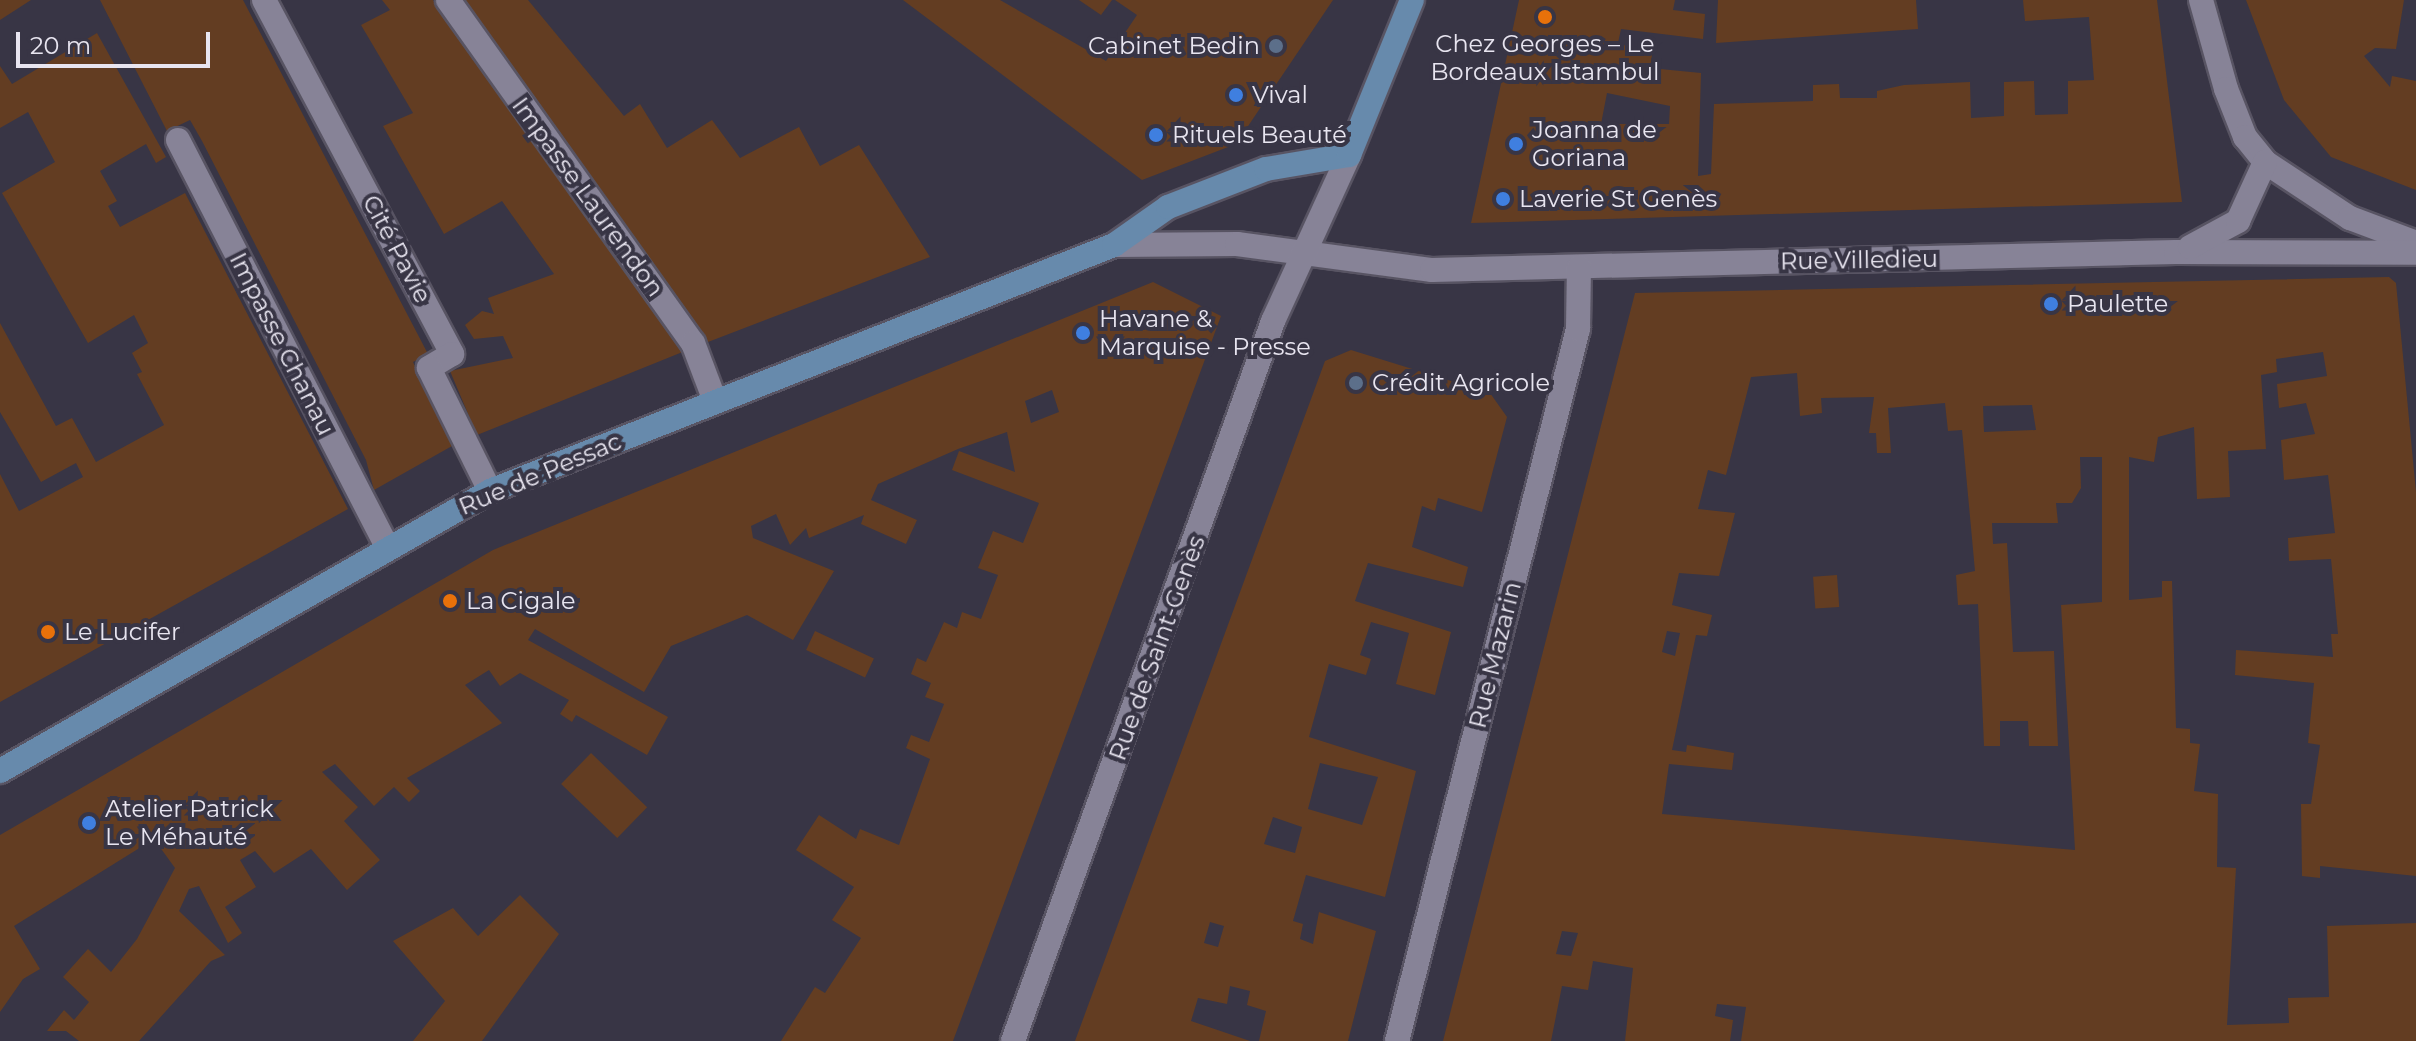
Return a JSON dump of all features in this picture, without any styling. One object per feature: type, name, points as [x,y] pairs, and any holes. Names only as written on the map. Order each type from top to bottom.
[{"type":"main road","points":[[1349,155],[1412,0]]},
{"type":"main road","name":"Rue de Pessac","points":[[0,771],[387,547],[490,491],[1114,245],[1168,207],[1266,169],[1349,155]]},
{"type":"street","name":"Cité Pavie","points":[[264,0],[452,354],[429,368],[490,491]]},
{"type":"street","name":"Impasse Laurendon","points":[[448,0],[693,343],[715,401]]},
{"type":"street","points":[[2201,0],[2226,89],[2245,137],[2265,162],[2350,218],[2416,243]]},
{"type":"street","name":"Impasse Chanau","points":[[178,140],[387,547]]},
{"type":"street","name":"Rue de Saint-Genès","points":[[1013,1041],[1273,321],[1349,155]]},
{"type":"street","points":[[2176,252],[2220,237],[2238,221],[2265,162]]},
{"type":"street","name":"Rue de Pessac","points":[[1114,245],[1237,244],[1302,257]]},
{"type":"street","name":"Rue Villedieu","points":[[1302,257],[1432,270],[2176,252],[2416,253]]},
{"type":"street","name":"Rue Mazarin","points":[[1397,1041],[1578,329],[1579,267]]},
{"type":"building","points":[[0,0],[31,0],[0,20]]},
{"type":"building","points":[[100,0],[243,0],[428,354],[413,362],[452,446],[374,490],[366,460],[202,141],[190,120],[167,131]]},
{"type":"building","points":[[382,0],[433,0],[685,351],[477,435],[450,371],[513,358],[503,336],[474,339],[465,325],[482,311],[494,314],[488,298],[554,274],[502,201],[444,234],[383,126],[413,113],[361,25],[390,10]]},
{"type":"building","points":[[463,0],[528,0],[624,116],[640,104],[667,148],[712,120],[740,158],[799,127],[820,166],[859,145],[930,257],[708,342]]},
{"type":"building","points":[[903,0],[1000,0],[1106,61],[1137,15],[1115,0],[1333,0],[1236,144],[1142,180]]},
{"type":"building","points":[[1079,0],[1112,0],[1101,15]]},
{"type":"building","points":[[1519,0],[1675,0],[1673,10],[1705,14],[1703,39],[1621,29],[1618,43],[1652,55],[1650,68],[1701,73],[1698,176],[1711,174],[1714,104],[1813,101],[1813,85],[1839,84],[1840,98],[1877,98],[1877,91],[1904,85],[1970,82],[1971,118],[2004,116],[2004,82],[2034,81],[2035,115],[2068,114],[2068,81],[2094,80],[2089,17],[2025,21],[2023,0],[2157,0],[2182,202],[1471,223]],"holes":[[[1607,93],[1670,106],[1669,124],[1601,124]]]},
{"type":"building","points":[[1718,0],[1916,0],[1918,29],[1716,43]]},
{"type":"building","points":[[2246,0],[2404,0],[2396,49],[2375,48],[2364,56],[2390,87],[2392,76],[2416,81],[2416,190],[2331,157],[2284,100]]},
{"type":"building","points":[[97,33],[166,157],[156,163],[146,144],[100,171],[117,201],[108,206],[120,227],[185,193],[348,509],[0,702],[0,474],[19,511],[83,477],[76,463],[41,482],[0,412],[0,323],[56,426],[72,418],[96,462],[164,425],[137,374],[142,372],[132,353],[148,343],[134,315],[88,343],[2,193],[55,162],[28,112],[0,128],[0,66],[12,84]]},
{"type":"building","points":[[2389,277],[2396,283],[2416,492],[2416,876],[2320,866],[2320,878],[2302,876],[2301,804],[2311,804],[2320,745],[2308,743],[2314,683],[2235,675],[2236,650],[2333,657],[2331,634],[2338,634],[2331,559],[2289,561],[2288,538],[2335,533],[2328,475],[2284,480],[2281,440],[2315,434],[2306,403],[2279,408],[2277,384],[2327,376],[2323,352],[2276,359],[2277,372],[2261,375],[2266,449],[2228,451],[2230,497],[2197,499],[2194,427],[2158,437],[2154,462],[2129,457],[2129,600],[2162,597],[2162,581],[2172,581],[2176,728],[2190,729],[2190,743],[2200,744],[2194,791],[2218,794],[2217,867],[2236,868],[2227,1025],[2289,1023],[2288,998],[2329,997],[2327,926],[2416,923],[2416,1041],[1741,1041],[1746,1007],[1717,1004],[1715,1016],[1733,1020],[1730,1041],[1625,1041],[1633,968],[1593,961],[1588,990],[1562,986],[1551,1041],[1443,1041],[1635,293]],"holes":[[[1797,373],[1800,416],[1822,413],[1821,398],[1874,397],[1869,433],[1876,433],[1877,453],[1891,453],[1888,408],[1945,403],[1948,431],[1962,430],[1975,571],[1956,575],[1958,605],[1978,604],[1984,746],[2000,746],[2000,721],[2028,721],[2029,746],[2058,746],[2054,651],[2013,652],[2007,543],[1993,544],[1992,523],[2058,523],[2056,503],[2072,503],[2081,488],[2080,457],[2102,457],[2102,602],[2061,605],[2075,850],[1662,814],[1669,764],[1732,770],[1734,753],[1687,745],[1686,752],[1672,750],[1696,635],[1707,636],[1712,615],[1672,605],[1679,573],[1719,576],[1735,513],[1698,509],[1708,470],[1726,475],[1751,377]],[[2032,405],[2036,430],[1984,432],[1983,406]],[[1667,631],[1680,633],[1675,656],[1662,652]],[[1562,931],[1578,933],[1571,956],[1556,954]]]},
{"type":"building","points":[[1153,282],[1221,316],[953,1041],[781,1041],[815,987],[825,993],[861,938],[832,920],[854,887],[796,850],[819,815],[856,839],[860,829],[899,845],[930,759],[906,748],[911,735],[929,742],[944,704],[925,697],[931,683],[911,674],[917,658],[926,662],[944,622],[957,628],[962,612],[981,619],[998,575],[978,568],[993,531],[1023,543],[1039,503],[952,470],[959,451],[1015,472],[1007,432],[958,449],[878,484],[871,500],[917,520],[906,544],[861,524],[864,515],[809,538],[806,528],[790,545],[776,514],[751,526],[753,538],[834,571],[793,640],[747,615],[671,646],[644,692],[535,629],[528,640],[668,717],[647,755],[576,715],[572,722],[560,714],[569,700],[520,673],[500,686],[489,670],[465,685],[502,723],[407,778],[420,791],[409,802],[394,787],[374,806],[335,764],[322,772],[358,807],[344,821],[380,860],[347,890],[311,849],[274,873],[255,851],[240,860],[256,887],[225,907],[242,933],[228,943],[199,886],[189,889],[179,911],[225,955],[211,961],[139,1041],[79,1041],[66,1031],[47,1031],[64,1010],[74,1020],[89,1002],[63,977],[88,949],[111,972],[137,939],[175,868],[154,839],[14,926],[40,969],[23,979],[0,1012],[0,835],[493,550]],"holes":[[[1052,390],[1059,412],[1031,423],[1025,401]]]},
{"type":"building","points":[[1351,350],[1490,393],[1507,417],[1482,512],[1438,498],[1435,511],[1422,506],[1412,547],[1468,567],[1463,587],[1368,563],[1355,601],[1451,632],[1435,695],[1396,684],[1409,633],[1371,622],[1360,655],[1371,659],[1366,675],[1329,664],[1309,737],[1416,771],[1385,897],[1306,875],[1293,921],[1303,924],[1300,939],[1313,944],[1319,912],[1376,931],[1348,1041],[1259,1041],[1266,1011],[1247,1005],[1250,991],[1230,986],[1227,1004],[1198,998],[1191,1021],[1250,1041],[1075,1041],[1325,361]],"holes":[[[1320,763],[1378,777],[1362,825],[1308,809]],[[1273,817],[1302,827],[1295,853],[1264,844]],[[1210,922],[1224,926],[1218,947],[1204,943]]]},
{"type":"building","points":[[1837,575],[1839,607],[1815,609],[1813,577]]},
{"type":"building","points":[[815,631],[874,658],[865,678],[806,650]]},
{"type":"building","points":[[591,753],[647,807],[617,838],[561,784]]},
{"type":"building","points":[[520,895],[559,934],[482,1041],[413,1041],[445,1001],[393,941],[453,908],[478,936]]},
{"type":"place","name":"Chez Georges – Le Bordeaux Istambul","points":[[1545,17]]},
{"type":"place","name":"Cabinet Bedin","points":[[1276,46]]},
{"type":"place","name":"Vival","points":[[1236,95]]},
{"type":"place","name":"Rituels Beauté","points":[[1156,135]]},
{"type":"place","name":"Joanna de Goriana","points":[[1516,144]]},
{"type":"place","name":"Laverie St Genès","points":[[1503,199]]},
{"type":"place","name":"Paulette","points":[[2051,304]]},
{"type":"place","name":"Havane & Marquise - Presse","points":[[1083,333]]},
{"type":"place","name":"Crédit Agricole","points":[[1356,383]]},
{"type":"place","name":"La Cigale","points":[[450,601]]},
{"type":"place","name":"Le Lucifer","points":[[48,632]]},
{"type":"place","name":"Atelier Patrick Le Méhauté","points":[[89,823]]}]
